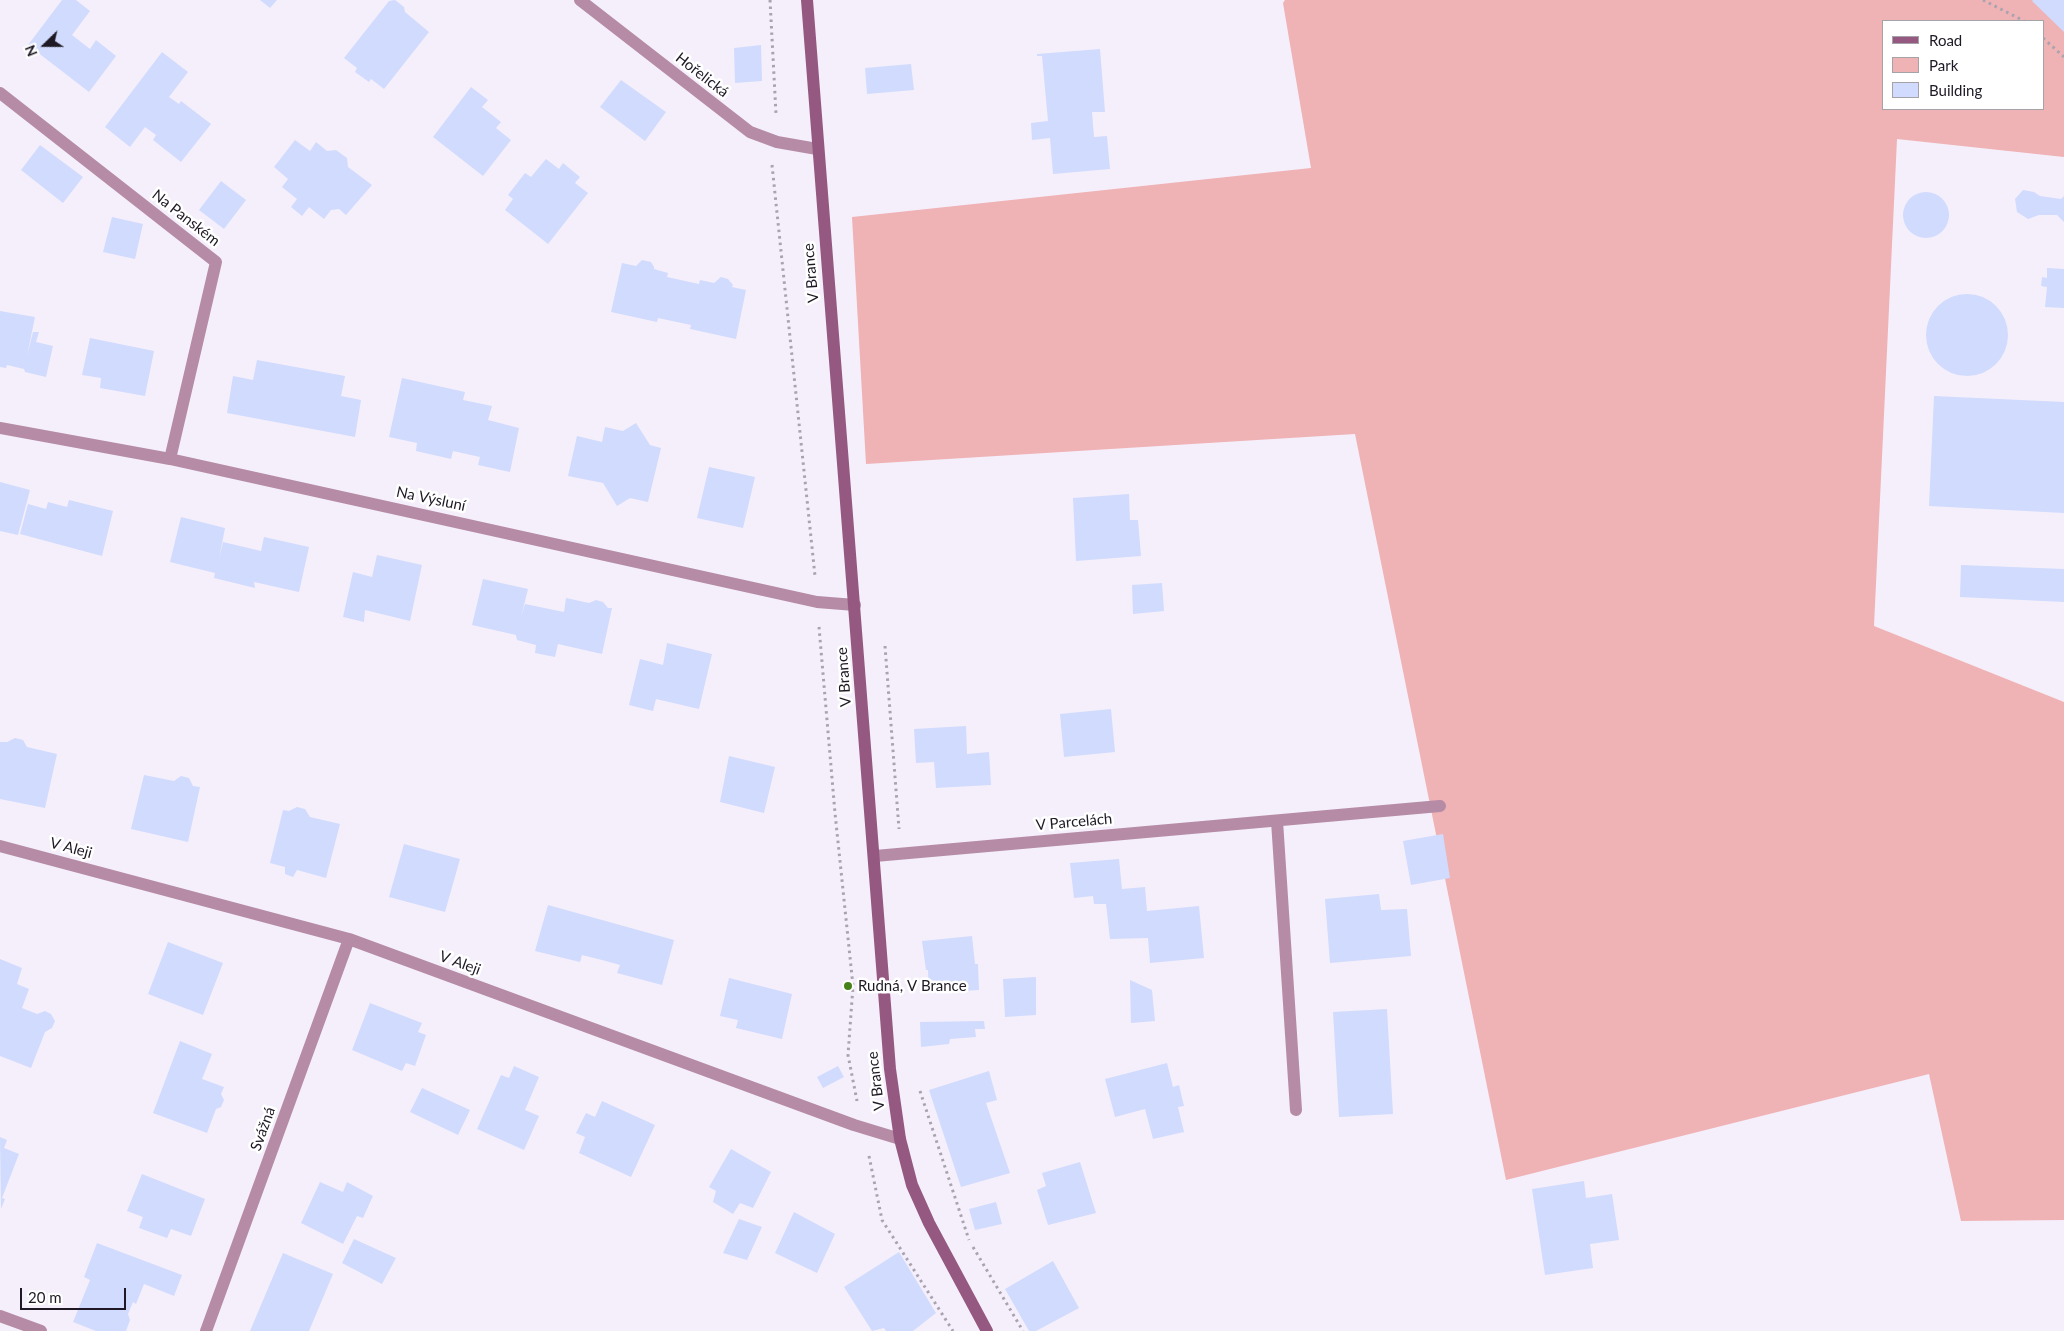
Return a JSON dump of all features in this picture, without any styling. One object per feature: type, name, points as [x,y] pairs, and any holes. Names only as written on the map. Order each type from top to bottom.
[{"type":"main road","name":"V Brance","points":[[806,0],[875,856],[890,1069],[900,1139],[912,1186],[929,1223],[986,1330]]},
{"type":"street","name":"Hořelická","points":[[580,0],[750,132],[777,142],[817,149]]},
{"type":"street","name":"Na Panském","points":[[0,93],[216,262],[170,459]]},
{"type":"street","name":"Na Výsluní","points":[[0,428],[170,459],[817,602],[855,605]]},
{"type":"street","name":"V Parcelách","points":[[875,856],[1440,806]]},
{"type":"street","points":[[1277,821],[1296,1110]]},
{"type":"street","name":"V Aleji","points":[[0,846],[349,939],[863,1128],[900,1139]]},
{"type":"street","name":"Svážná","points":[[206,1331],[349,939]]},
{"type":"street","points":[[0,1316],[41,1331]]},
{"type":"path","points":[[770,0],[777,142],[771,167],[809,510],[852,986],[848,1055],[882,1220],[953,1331]]},
{"type":"path","points":[[1983,0],[2022,20]]},
{"type":"path","points":[[2044,39],[2064,57]]},
{"type":"path","points":[[884,643],[901,853]]},
{"type":"path","points":[[917,1081],[968,1239],[1023,1331]]},
{"type":"green space","points":[[1285,0],[2064,0],[2064,157],[1897,139],[1874,626],[2064,702],[2064,1220],[1961,1221],[1929,1074],[1506,1180],[1355,434],[866,464],[852,217],[1311,168],[1283,3]]},
{"type":"building","points":[[62,0],[76,0],[90,11],[72,35],[90,49],[96,40],[116,56],[89,92],[28,45]]},
{"type":"building","points":[[260,0],[277,0],[270,8]]},
{"type":"building","points":[[395,0],[404,7],[405,12],[429,32],[384,89],[371,79],[369,82],[355,72],[357,68],[344,58],[389,1]]},
{"type":"building","points":[[2064,0],[2064,32],[2032,1]]},
{"type":"building","points":[[761,45],[762,81],[735,83],[734,48]]},
{"type":"building","points":[[1100,49],[1105,112],[1092,112],[1094,137],[1107,136],[1110,169],[1053,174],[1050,138],[1032,140],[1031,123],[1048,121],[1042,56],[1037,56],[1037,54]]},
{"type":"building","points":[[162,52],[188,72],[169,97],[179,104],[181,101],[211,124],[181,162],[153,140],[156,135],[145,127],[130,147],[105,127]]},
{"type":"building","points":[[911,64],[914,90],[867,94],[865,68]]},
{"type":"building","points":[[621,80],[666,112],[645,141],[600,107]]},
{"type":"building","points":[[471,87],[488,100],[482,107],[501,122],[496,128],[511,140],[483,176],[433,137]]},
{"type":"building","points":[[295,140],[310,151],[316,142],[327,151],[336,150],[347,158],[348,167],[372,185],[346,215],[339,209],[331,210],[324,219],[309,207],[302,216],[291,207],[297,199],[282,187],[288,179],[274,167]]},
{"type":"building","points":[[40,145],[83,177],[63,203],[21,170]]},
{"type":"building","points":[[546,159],[559,169],[563,163],[580,177],[575,183],[588,193],[548,244],[505,210],[513,199],[508,195],[525,173],[531,177]]},
{"type":"building","points":[[221,181],[246,200],[224,229],[199,210]]},
{"type":"building","points":[[2023,190],[2034,192],[2040,196],[2061,199],[2064,196],[2064,222],[2057,215],[2039,215],[2028,219],[2017,212],[2015,199]]},
{"type":"building","points":[[1926,192],[1939,196],[1945,202],[1949,215],[1945,228],[1939,234],[1926,238],[1913,234],[1907,228],[1903,215],[1907,202],[1913,196]]},
{"type":"building","points":[[112,217],[143,224],[135,259],[103,252]]},
{"type":"building","points":[[642,260],[651,262],[654,269],[668,273],[667,277],[699,284],[700,280],[714,283],[721,277],[728,279],[733,285],[732,287],[746,290],[736,339],[690,329],[691,325],[658,318],[657,322],[611,312],[622,263],[636,266]]},
{"type":"building","points":[[2047,268],[2064,269],[2064,308],[2045,307],[2047,287],[2041,286],[2042,277],[2047,278]]},
{"type":"building","points":[[1967,294],[1983,298],[1996,306],[2004,319],[2008,335],[2004,351],[1996,364],[1983,372],[1967,376],[1951,372],[1938,364],[1930,351],[1926,335],[1930,319],[1938,306],[1951,298]]},
{"type":"building","points":[[0,311],[35,317],[27,356],[33,332],[39,332],[36,342],[53,346],[46,377],[7,365],[6,368],[0,367]]},
{"type":"building","points":[[90,338],[154,351],[145,396],[100,388],[101,378],[82,375]]},
{"type":"building","points":[[257,360],[345,376],[341,396],[361,400],[355,437],[227,413],[233,376],[253,380]]},
{"type":"building","points":[[402,378],[465,392],[463,400],[492,406],[488,420],[519,428],[510,472],[478,465],[480,457],[453,451],[451,459],[416,451],[417,443],[389,437]]},
{"type":"building","points":[[1934,396],[2064,402],[2064,513],[1929,506]]},
{"type":"building","points":[[636,423],[650,445],[661,448],[648,502],[630,498],[617,506],[603,483],[568,476],[577,436],[602,442],[605,427],[623,431]]},
{"type":"building","points":[[709,467],[755,477],[743,528],[697,518]]},
{"type":"building","points":[[0,482],[30,490],[18,535],[0,531]]},
{"type":"building","points":[[1129,494],[1130,520],[1138,520],[1141,556],[1076,561],[1073,498]]},
{"type":"building","points":[[69,500],[113,511],[102,556],[20,534],[28,504],[46,509],[48,502],[67,507]]},
{"type":"building","points":[[181,517],[225,528],[219,559],[223,542],[261,551],[264,537],[309,547],[299,592],[254,582],[255,588],[214,578],[215,573],[170,562]]},
{"type":"building","points":[[377,555],[422,565],[410,621],[365,610],[364,622],[343,617],[353,572],[372,577]]},
{"type":"building","points":[[1961,565],[2064,569],[2064,602],[1960,597]]},
{"type":"building","points":[[483,579],[528,589],[521,617],[525,604],[564,612],[566,598],[589,603],[596,600],[603,602],[608,608],[612,608],[602,654],[558,644],[555,657],[535,653],[536,645],[517,640],[516,635],[472,625]]},
{"type":"building","points":[[1162,583],[1164,611],[1133,614],[1132,585]]},
{"type":"building","points":[[667,643],[712,654],[699,709],[656,699],[653,711],[629,705],[640,659],[663,665]]},
{"type":"building","points":[[1111,709],[1115,752],[1064,757],[1060,714]]},
{"type":"building","points":[[966,726],[967,754],[989,752],[991,785],[936,788],[934,762],[916,763],[914,729]]},
{"type":"building","points":[[15,738],[23,740],[27,747],[57,754],[45,808],[0,799],[0,742],[7,742]]},
{"type":"building","points":[[729,756],[775,767],[764,813],[720,802]]},
{"type":"building","points":[[144,775],[174,781],[181,776],[189,778],[193,786],[200,787],[188,842],[131,829]]},
{"type":"building","points":[[297,807],[305,809],[310,817],[340,824],[326,878],[297,870],[293,877],[285,874],[285,867],[270,863],[283,810],[289,811]]},
{"type":"building","points":[[1443,834],[1450,878],[1411,885],[1403,841]]},
{"type":"building","points":[[404,844],[460,859],[445,912],[389,897]]},
{"type":"building","points":[[1119,859],[1122,889],[1145,887],[1147,911],[1199,906],[1204,958],[1150,963],[1148,938],[1110,939],[1106,904],[1094,904],[1093,896],[1074,898],[1070,863]]},
{"type":"building","points":[[1379,894],[1381,910],[1407,909],[1411,956],[1330,963],[1325,899]]},
{"type":"building","points":[[548,905],[674,940],[662,985],[617,973],[620,965],[602,960],[582,955],[580,962],[535,951]]},
{"type":"building","points":[[972,936],[975,964],[978,964],[979,990],[929,993],[928,970],[926,970],[922,941]]},
{"type":"building","points":[[168,942],[223,963],[203,1015],[148,994]]},
{"type":"building","points":[[0,959],[22,968],[17,984],[29,989],[22,1008],[37,1014],[45,1011],[51,1014],[55,1021],[52,1028],[45,1032],[31,1068],[0,1056]]},
{"type":"building","points":[[1036,977],[1036,1015],[1005,1017],[1003,979]]},
{"type":"building","points":[[729,978],[792,994],[782,1039],[736,1028],[738,1020],[720,1016]]},
{"type":"building","points":[[1130,980],[1152,990],[1155,1021],[1131,1023]]},
{"type":"building","points":[[370,1003],[422,1023],[418,1032],[426,1035],[415,1066],[406,1063],[402,1071],[352,1050]]},
{"type":"building","points":[[1387,1009],[1393,1114],[1339,1117],[1333,1012]]},
{"type":"building","points":[[984,1021],[985,1029],[975,1029],[976,1037],[950,1039],[949,1044],[921,1047],[920,1022]]},
{"type":"building","points":[[180,1041],[212,1054],[202,1079],[224,1087],[221,1094],[224,1100],[221,1107],[216,1109],[207,1133],[153,1113]]},
{"type":"building","points":[[1167,1063],[1173,1087],[1179,1085],[1184,1106],[1178,1107],[1184,1132],[1153,1139],[1145,1109],[1115,1117],[1105,1079]]},
{"type":"building","points":[[514,1066],[539,1077],[525,1110],[539,1116],[524,1150],[477,1129],[501,1075],[509,1078]]},
{"type":"building","points":[[838,1066],[844,1077],[823,1088],[817,1077]]},
{"type":"building","points":[[989,1071],[997,1100],[986,1103],[1010,1173],[961,1187],[929,1090]]},
{"type":"building","points":[[422,1088],[470,1110],[458,1135],[410,1112]]},
{"type":"building","points":[[602,1101],[655,1125],[631,1177],[579,1153],[585,1137],[576,1133],[586,1113],[595,1117]]},
{"type":"building","points":[[0,1137],[7,1140],[4,1148],[19,1154],[2,1198],[5,1199],[1,1209]]},
{"type":"building","points":[[731,1149],[771,1172],[753,1208],[740,1203],[733,1214],[713,1202],[716,1191],[709,1187]]},
{"type":"building","points":[[1080,1162],[1096,1213],[1048,1225],[1037,1190],[1046,1186],[1042,1173]]},
{"type":"building","points":[[142,1174],[205,1199],[191,1236],[171,1229],[167,1238],[139,1228],[143,1217],[127,1211]]},
{"type":"building","points":[[1584,1181],[1586,1198],[1612,1194],[1619,1240],[1590,1244],[1593,1268],[1545,1275],[1532,1189]]},
{"type":"building","points":[[320,1182],[343,1192],[347,1182],[373,1196],[363,1218],[357,1216],[343,1244],[301,1223]]},
{"type":"building","points":[[996,1202],[1002,1224],[975,1230],[969,1209]]},
{"type":"building","points":[[794,1212],[835,1234],[817,1273],[775,1253]]},
{"type":"building","points":[[739,1219],[762,1227],[747,1260],[723,1253]]},
{"type":"building","points":[[354,1239],[396,1258],[382,1284],[342,1263]]},
{"type":"building","points":[[97,1243],[182,1275],[174,1296],[144,1284],[136,1304],[133,1302],[128,1314],[130,1320],[126,1331],[96,1331],[73,1322],[90,1280],[84,1277]]},
{"type":"building","points":[[899,1252],[936,1313],[913,1331],[886,1331],[884,1328],[872,1331],[844,1287]]},
{"type":"building","points":[[283,1253],[333,1274],[309,1331],[250,1331]]},
{"type":"building","points":[[1053,1261],[1079,1308],[1036,1331],[1029,1331],[1005,1289]]},
{"type":"place","name":"Rudná, V Brance","points":[[848,986]]}]
